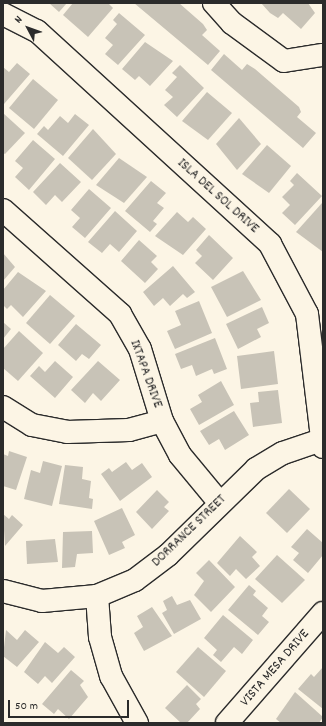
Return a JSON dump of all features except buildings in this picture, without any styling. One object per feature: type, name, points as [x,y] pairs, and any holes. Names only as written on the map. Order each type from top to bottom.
[{"type":"street","points":[[214,3],[232,23],[284,61],[323,54]]},
{"type":"street","name":"ISLA DEL SOL DRIVE","points":[[3,14],[37,31],[270,244],[315,314],[322,444]]},
{"type":"street","name":"IXTAPA DRIVE","points":[[3,210],[120,314],[140,349],[162,421],[180,455],[219,502]]},
{"type":"street","points":[[3,407],[32,425],[67,432],[129,430],[162,421]]},
{"type":"street","name":"DORRANCE STREET","points":[[3,592],[42,601],[97,596],[135,580],[168,555],[219,502],[256,469],[283,453],[322,444]]},
{"type":"street","points":[[97,596],[100,637],[111,676],[137,723]]},
{"type":"street","name":"VISTA MESA DRIVE","points":[[227,723],[323,613]]}]
